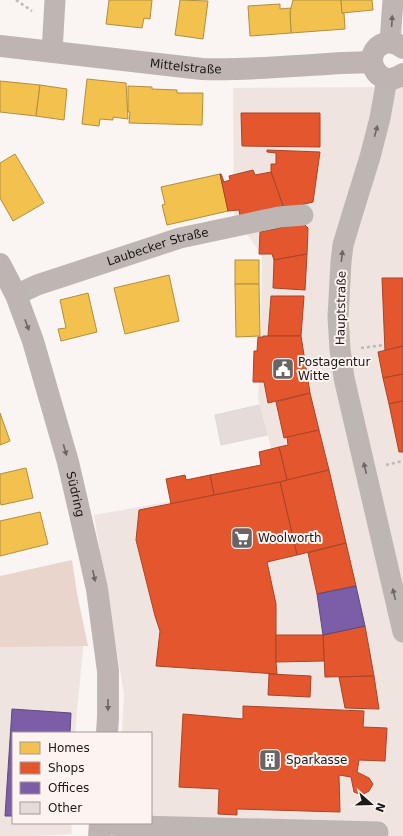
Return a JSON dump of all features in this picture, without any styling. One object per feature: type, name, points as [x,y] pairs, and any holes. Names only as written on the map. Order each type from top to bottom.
[{"type":"street","points":[[52,52],[55,0]]},
{"type":"street","points":[[393,0],[397,45],[384,44],[379,46],[372,57],[372,62],[376,73],[395,76]]},
{"type":"street","name":"Mittelstraße","points":[[0,46],[194,68],[227,70],[372,62]]},
{"type":"street","name":"Hauptstraße","points":[[395,76],[380,118],[344,245],[341,262],[338,316],[344,378],[403,632]]},
{"type":"street","name":"Laubecker Straße","points":[[16,295],[37,285],[180,238],[279,217],[303,215]]},
{"type":"street","name":"Südring","points":[[0,264],[16,295],[33,341],[68,462],[96,582],[108,671],[107,732]]},
{"type":"street","points":[[100,828],[378,832]]},
{"type":"shaded area","points":[[403,75],[403,836],[118,836],[118,824],[152,824],[152,732],[122,732],[124,694],[94,515],[280,482],[258,399],[262,256],[234,214],[233,88],[400,87]]},
{"type":"shaded area","points":[[72,560],[88,646],[0,647],[0,576]]},
{"type":"shaded area","points":[[84,638],[75,732],[12,732],[12,824],[71,824],[72,834],[0,836],[0,639]]},
{"type":"building: Homes","points":[[109,0],[152,0],[150,19],[144,18],[142,28],[106,24]]},
{"type":"building: Homes","points":[[180,0],[208,1],[203,39],[175,35]]},
{"type":"building: Homes","points":[[293,0],[341,0],[345,29],[291,33],[290,12]]},
{"type":"building: Homes","points":[[341,0],[372,0],[373,10],[342,13]]},
{"type":"building: Homes","points":[[280,4],[280,9],[291,8],[291,33],[250,36],[248,6]]},
{"type":"building: Homes","points":[[87,79],[126,83],[128,119],[113,117],[113,120],[100,119],[99,126],[82,124]]},
{"type":"building: Homes","points":[[0,81],[40,85],[36,116],[0,112]]},
{"type":"building: Homes","points":[[40,85],[67,89],[64,120],[36,116]]},
{"type":"building: Homes","points":[[128,86],[177,90],[177,93],[203,93],[202,125],[129,123],[130,112],[128,112]]},
{"type":"building: Homes","points":[[15,154],[44,203],[13,221],[0,198],[0,163]]},
{"type":"building: Homes","points":[[220,174],[228,211],[167,225],[162,205],[165,204],[161,187]]},
{"type":"building: Homes","points":[[235,260],[259,260],[259,284],[235,284]]},
{"type":"building: Homes","points":[[169,275],[179,321],[125,334],[114,288]]},
{"type":"building: Homes","points":[[235,284],[259,284],[260,336],[236,337]]},
{"type":"building: Homes","points":[[88,293],[97,332],[61,341],[58,329],[66,328],[60,300]]},
{"type":"building: Homes","points":[[0,413],[10,441],[0,445]]},
{"type":"building: Homes","points":[[26,468],[33,498],[1,505],[0,474]]},
{"type":"building: Homes","points":[[40,512],[48,544],[0,556],[0,521]]},
{"type":"building: Shops","points":[[241,113],[320,113],[320,147],[242,146]]},
{"type":"building: Shops","points":[[267,150],[320,152],[313,202],[284,209],[271,172],[271,164],[276,164],[276,153],[267,152]]},
{"type":"building: Shops","points":[[253,170],[255,175],[271,172],[283,206],[240,216],[239,210],[228,211],[220,174],[224,182],[230,180],[229,176]]},
{"type":"building: Shops","points":[[303,223],[308,228],[307,254],[274,260],[272,254],[259,254],[260,232]]},
{"type":"building: Shops","points":[[307,254],[305,290],[273,288],[274,260]]},
{"type":"building: Shops","points":[[382,278],[403,278],[403,346],[385,351]]},
{"type":"building: Shops","points":[[271,296],[304,296],[301,336],[268,336]]},
{"type":"building: Shops","points":[[301,336],[310,393],[268,403],[264,382],[253,382],[254,351],[257,351],[258,337]]},
{"type":"building: Shops","points":[[403,346],[403,374],[383,378],[378,352]]},
{"type":"building: Shops","points":[[403,374],[403,401],[389,404],[383,378]]},
{"type":"building: Shops","points":[[310,393],[319,430],[284,438],[276,402]]},
{"type":"building: Shops","points":[[403,401],[403,452],[399,452],[389,404]]},
{"type":"building: Shops","points":[[319,430],[329,470],[287,480],[279,447],[288,445],[287,437]]},
{"type":"building: Shops","points":[[279,447],[287,480],[214,495],[210,475],[261,465],[259,452]]},
{"type":"building: Shops","points":[[329,470],[346,543],[297,555],[280,482]]},
{"type":"building: Shops","points":[[185,475],[186,480],[210,475],[214,495],[171,504],[166,479]]},
{"type":"building: Shops","points":[[280,482],[297,555],[267,562],[276,604],[277,674],[156,666],[160,631],[136,540],[139,510]]},
{"type":"building: Shops","points":[[346,543],[356,586],[317,594],[308,553]]},
{"type":"building: Shops","points":[[365,626],[374,676],[325,677],[323,635]]},
{"type":"building: Shops","points":[[276,635],[323,635],[324,661],[276,662]]},
{"type":"building: Shops","points":[[269,674],[311,676],[310,697],[268,695]]},
{"type":"building: Shops","points":[[374,676],[379,709],[345,708],[339,677]]},
{"type":"building: Shops","name":"Sparkasse","points":[[243,706],[364,711],[363,727],[387,728],[385,761],[359,760],[357,772],[369,778],[373,784],[369,791],[362,795],[354,792],[351,777],[339,775],[340,812],[237,809],[237,815],[218,814],[219,789],[179,787],[183,714],[243,719]]},
{"type":"building: Offices","points":[[356,586],[365,626],[323,635],[317,594]]},
{"type":"building: Offices","points":[[12,709],[71,713],[70,732],[12,732],[12,816],[5,816]]},
{"type":"building: Other","points":[[259,405],[267,435],[221,445],[215,415]]},
{"type":"place","name":"Postagentur Witte","points":[[283,369]]},
{"type":"place","name":"Woolworth","points":[[242,538]]},
{"type":"place","name":"Sparkasse","points":[[270,760]]}]
